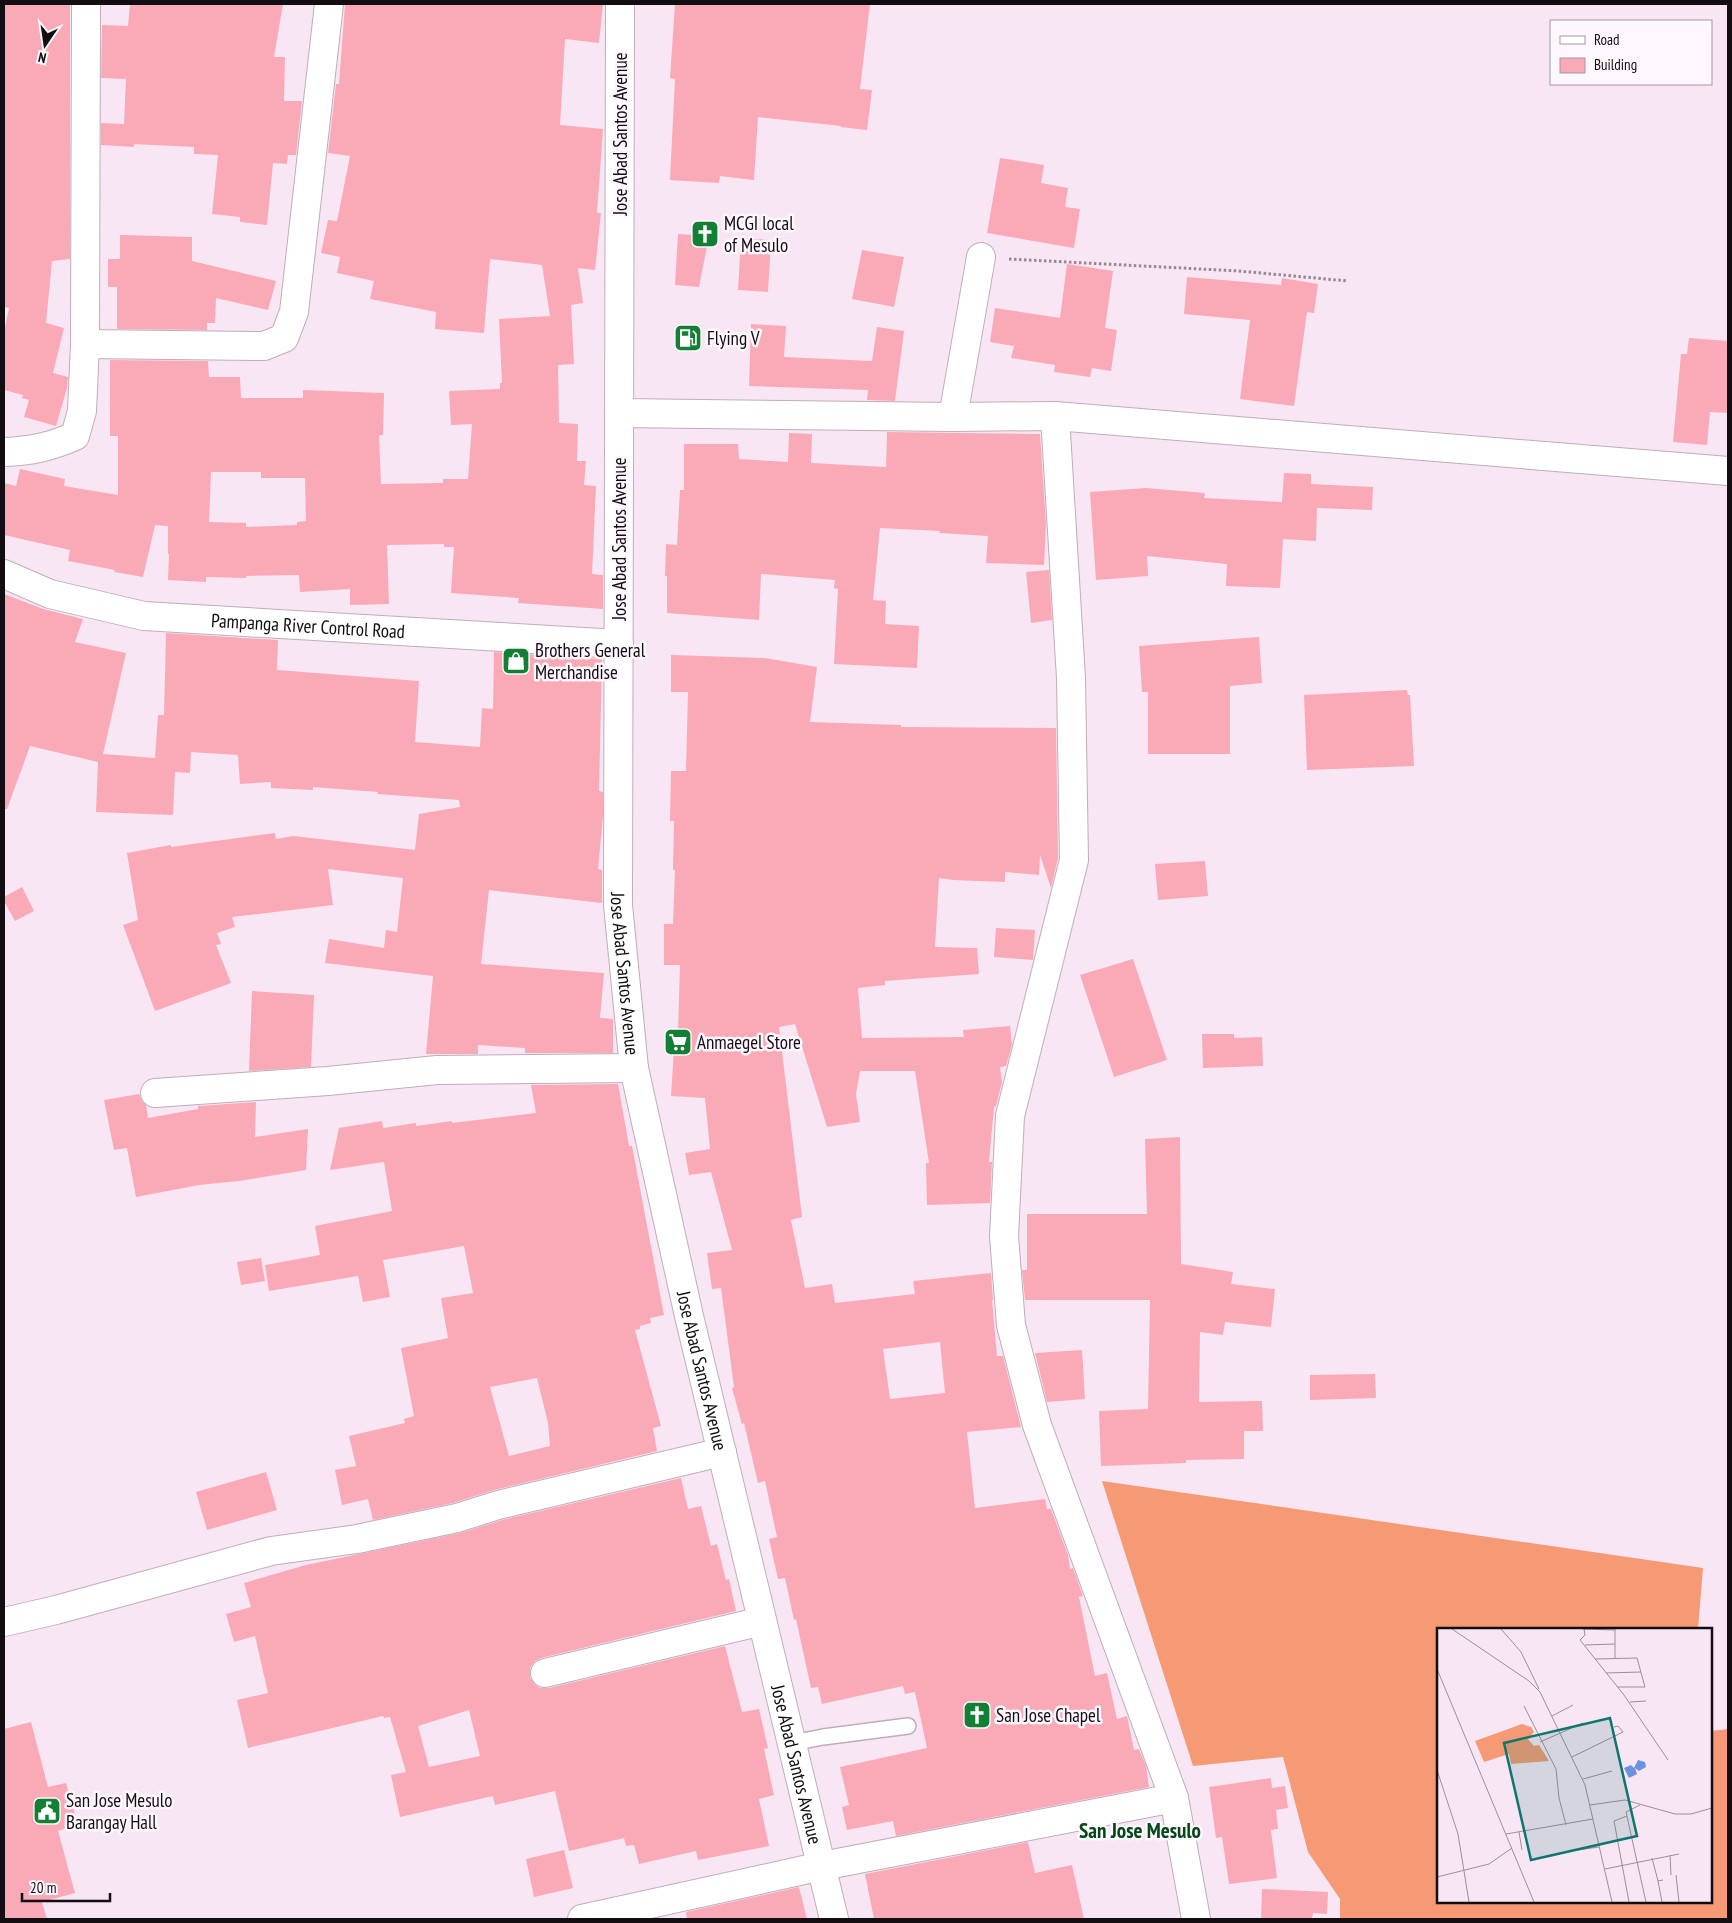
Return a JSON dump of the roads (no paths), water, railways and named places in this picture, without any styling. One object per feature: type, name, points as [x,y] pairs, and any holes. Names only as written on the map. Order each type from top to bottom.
[{"type":"main road","points":[[4,452],[28,451],[57,444],[75,436],[82,411],[85,344],[86,4]]},
{"type":"main road","points":[[85,344],[264,346],[284,338],[294,312],[329,4]]},
{"type":"main road","name":"Jose Abad Santos Avenue","points":[[620,4],[618,904],[634,1068],[690,1316],[834,1919]]},
{"type":"main road","points":[[953,417],[981,258]]},
{"type":"main road","points":[[619,413],[953,417],[1055,416],[1728,471]]},
{"type":"main road","points":[[1055,416],[1071,678],[1074,860],[1010,1116],[1004,1236],[1011,1325],[1037,1425],[1174,1798],[1196,1919]]},
{"type":"main road","name":"Pampanga River Control Road","points":[[4,574],[50,594],[144,616],[619,644]]},
{"type":"main road","points":[[154,1093],[328,1081],[437,1070],[634,1068]]},
{"type":"main road","points":[[4,1622],[65,1608],[271,1551],[357,1539],[448,1520],[498,1505],[722,1452]]},
{"type":"main road","points":[[545,1673],[762,1622]]},
{"type":"main road","points":[[582,1919],[822,1866],[1174,1798]]},
{"type":"lane","points":[[792,1743],[908,1726]]},
{"type":"place","name":"MCGI local of Mesulo","points":[[705,234]]},
{"type":"place","name":"Flying V","points":[[688,338]]},
{"type":"place","name":"Brothers General Merchandise","points":[[516,661]]},
{"type":"place","name":"Anmaegel Store","points":[[678,1042]]},
{"type":"place","name":"San Jose Chapel","points":[[977,1715]]},
{"type":"place","name":"San Jose Mesulo Barangay Hall","points":[[47,1811]]},
{"type":"district","name":"San Jose Mesulo","points":[[1140,1830]]}]
